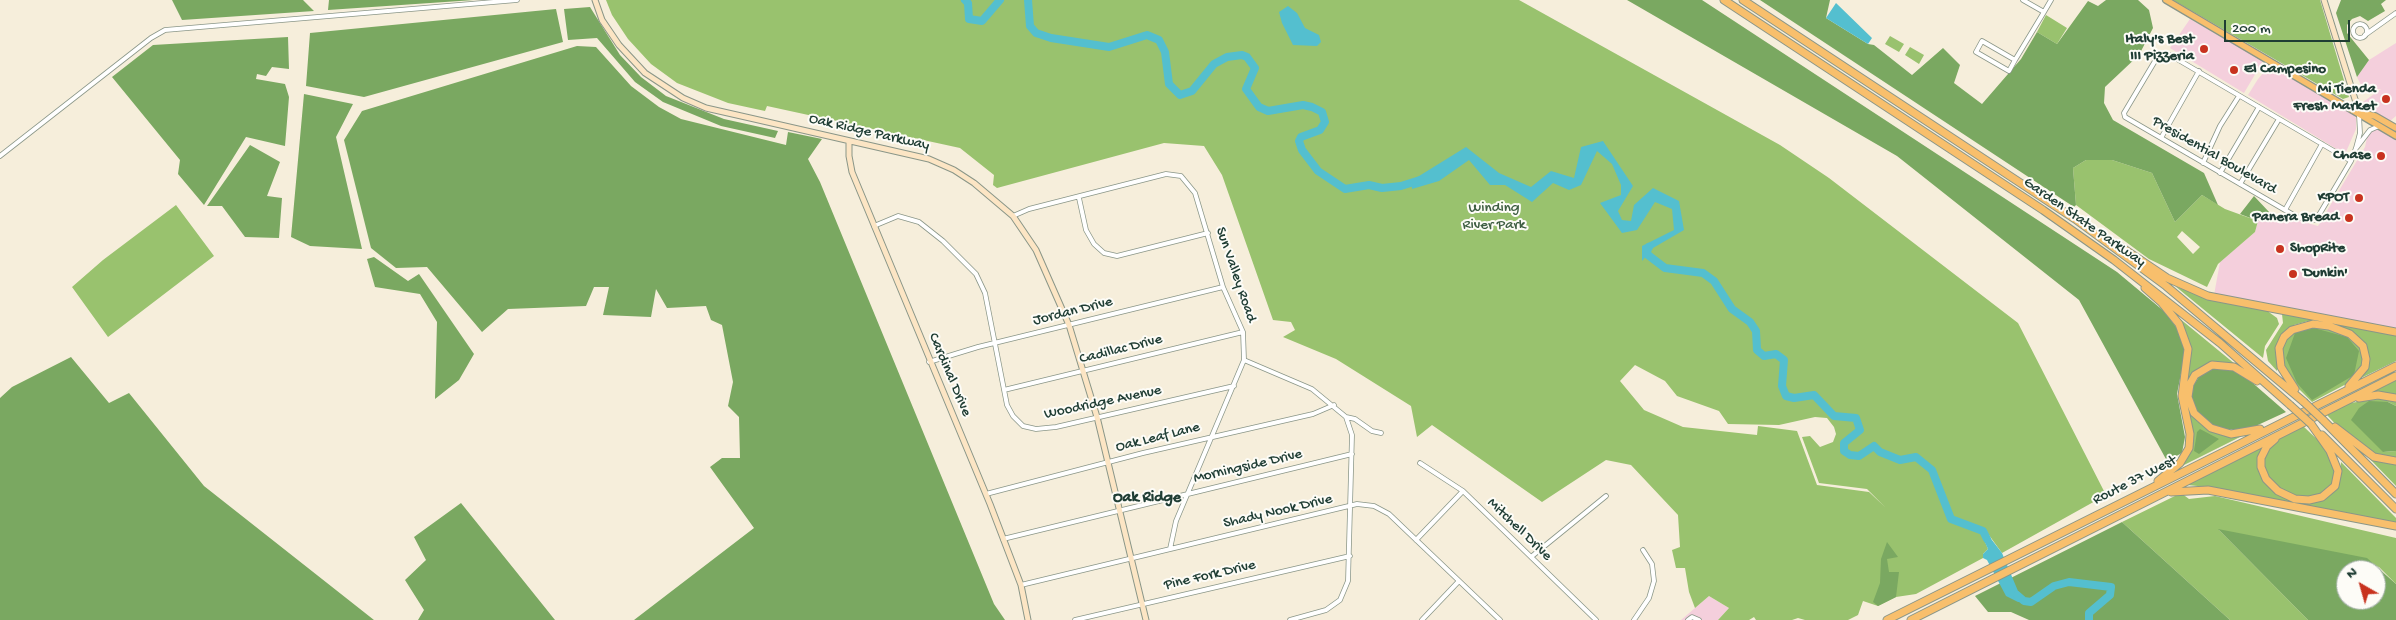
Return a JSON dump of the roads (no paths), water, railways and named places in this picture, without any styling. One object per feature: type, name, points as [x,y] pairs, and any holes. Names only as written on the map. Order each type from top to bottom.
[{"type":"highway","name":"Garden State Parkway","points":[[1724,0],[2074,231],[2177,308],[2312,424],[2396,509]]},
{"type":"highway","name":"Garden State Parkway","points":[[1743,0],[2023,184],[2166,286],[2304,402],[2396,494]]},
{"type":"highway","points":[[2023,184],[2111,239],[2151,269],[2189,289],[2227,301],[2396,332]]},
{"type":"highway","points":[[2074,231],[2162,303],[2179,324],[2186,340],[2188,357],[2182,396],[2190,434],[2189,448],[2178,465],[2144,492]]},
{"type":"highway","points":[[2304,402],[2286,378],[2278,356],[2284,338],[2300,325],[2316,324],[2329,326],[2352,335],[2362,344],[2366,356],[2365,367],[2359,377],[2342,392]]},
{"type":"highway","points":[[2272,427],[2235,434],[2210,428],[2198,418],[2191,408],[2188,390],[2191,381],[2198,372],[2206,367],[2217,364],[2231,366],[2248,374],[2268,391],[2290,405]]},
{"type":"highway","name":"Route 37 West","points":[[1911,620],[1986,581],[2016,561],[2144,492],[2396,366]]},
{"type":"highway","name":"Route 37 West","points":[[1887,620],[1982,574],[2016,561],[2149,500],[2396,376]]},
{"type":"highway","points":[[2344,402],[2376,395],[2396,398]]},
{"type":"highway","points":[[2323,420],[2374,457],[2396,461]]},
{"type":"highway","points":[[2291,428],[2267,446],[2261,458],[2262,473],[2284,495],[2299,500],[2314,500],[2330,492],[2336,484],[2338,474],[2332,454],[2312,424]]},
{"type":"highway","points":[[2149,500],[2175,491],[2208,490],[2396,526]]},
{"type":"main road","name":"Oak Ridge Parkway","points":[[595,0],[602,20],[619,45],[645,73],[683,98],[706,108],[907,152],[954,170],[996,199],[1013,216],[1036,250],[1069,325],[1097,417],[1121,509],[1146,620]]},
{"type":"main road","points":[[2166,0],[2359,112],[2396,136]]},
{"type":"main road","points":[[2325,0],[2359,112]]},
{"type":"main road","points":[[2359,112],[2375,116],[2396,128]]},
{"type":"main road","name":"Cardinal Drive","points":[[849,140],[852,172],[1004,538],[1021,585],[1028,620]]},
{"type":"street","points":[[0,156],[151,38],[165,30],[517,0]]},
{"type":"street","points":[[2023,0],[2044,12]]},
{"type":"street","points":[[2015,60],[1982,41],[1976,52],[2009,71],[2050,0]]},
{"type":"street","points":[[2365,35],[2396,13]]},
{"type":"street","name":"Presidential Boulevard","points":[[2199,72],[2164,54],[2155,60],[2124,113],[2125,117],[2299,218],[2316,220],[2351,160],[2360,133],[2359,112]]},
{"type":"street","points":[[2161,138],[2199,72],[2351,160]]},
{"type":"street","points":[[2203,163],[2220,126],[2239,96]]},
{"type":"street","points":[[2220,173],[2259,107]]},
{"type":"street","points":[[2240,184],[2279,119]]},
{"type":"street","name":"Presidential Boulevard","points":[[2356,148],[2370,130],[2379,126]]},
{"type":"street","points":[[2285,210],[2322,144]]},
{"type":"street","name":"Sun Valley Road","points":[[1013,216],[1029,209],[1079,198],[1166,174],[1176,174],[1186,179],[1195,193],[1223,287],[1243,332],[1244,360],[1176,521],[1170,549]]},
{"type":"street","points":[[1079,198],[1086,230],[1094,244],[1104,253],[1116,256],[1208,233]]},
{"type":"street","name":"Woodridge Avenue","points":[[874,226],[898,216],[919,222],[957,254],[976,274],[986,292],[1007,406],[1013,416],[1023,426],[1028,428],[1056,427],[1234,386]]},
{"type":"street","name":"Jordan Drive","points":[[930,362],[995,343],[1223,287]]},
{"type":"street","name":"Cadillac Drive","points":[[1004,390],[1243,332]]},
{"type":"street","points":[[1244,360],[1312,389],[1334,405],[1346,417],[1352,435],[1348,582],[1340,600],[1326,610],[1290,620]]},
{"type":"street","name":"Oak Leaf Lane","points":[[986,494],[1212,436],[1314,414],[1334,405]]},
{"type":"street","points":[[1346,417],[1355,419],[1372,431],[1381,432]]},
{"type":"street","name":"Morningside Drive","points":[[1004,538],[1352,454]]},
{"type":"street","name":"Mitchell Drive","points":[[1420,462],[1463,492],[1596,620]]},
{"type":"street","points":[[1416,540],[1463,492]]},
{"type":"street","points":[[1531,558],[1606,496]]},
{"type":"street","name":"Shady Nook Drive","points":[[1021,585],[1351,506],[1370,505],[1382,510],[1416,540],[1500,620]]},
{"type":"street","points":[[1634,620],[1649,598],[1654,581],[1652,564],[1643,550]]},
{"type":"street","name":"Pine Fork Drive","points":[[1076,620],[1350,556]]},
{"type":"street","points":[[1422,620],[1459,581]]},
{"type":"street","points":[[1688,620],[1692,618],[1700,620]]},
{"type":"water","points":[[1836,3],[1872,38],[1868,44],[1826,18]]},
{"type":"water","points":[[1288,6],[1297,13],[1305,28],[1319,35],[1321,42],[1317,46],[1293,45],[1282,23],[1279,12]]},
{"type":"water","points":[[1603,141],[1633,186],[1618,211],[1622,220],[1631,221],[1634,205],[1653,188],[1679,201],[1684,230],[1653,248],[1642,261],[1642,246],[1674,230],[1672,209],[1655,202],[1637,230],[1622,233],[1600,203],[1621,195],[1621,185],[1612,164],[1597,151],[1581,185],[1569,190],[1553,183],[1532,202],[1505,185],[1490,185],[1469,160],[1439,181],[1412,189],[1411,181],[1466,147],[1499,173],[1531,187],[1551,171],[1574,178],[1581,147]]},
{"type":"water","points":[[1985,531],[2002,553],[2018,591],[2024,597],[2023,602],[2018,602],[2006,596],[1987,560],[1983,558],[1983,554],[1988,549],[1980,532]]},
{"type":"waterway","points":[[965,0],[968,3],[969,19],[982,21],[1000,0]]},
{"type":"waterway","points":[[1028,0],[1030,26],[1036,33],[1051,38],[1109,47],[1147,35],[1159,40],[1165,52],[1169,84],[1180,95],[1192,91],[1214,64],[1227,57],[1242,55],[1247,57],[1255,68],[1246,89],[1259,107],[1268,111],[1303,105],[1322,112],[1325,122],[1320,130],[1301,137],[1299,141],[1302,150],[1318,171],[1345,189],[1369,185],[1382,188],[1401,186],[1420,180]]},
{"type":"waterway","points":[[1649,247],[1648,255],[1665,268],[1703,273],[1714,281],[1732,309],[1750,322],[1756,331],[1757,350],[1764,356],[1776,354],[1784,360],[1782,386],[1786,396],[1794,398],[1814,395],[1834,416],[1856,418],[1860,430],[1844,443],[1844,451],[1850,455],[1859,456],[1874,446],[1880,452],[1900,460],[1916,457],[1932,470],[1951,519],[1983,531],[1987,539]]},
{"type":"waterway","points":[[2017,595],[2024,601],[2031,602],[2054,586],[2069,582],[2111,587],[2110,595],[2089,613],[2089,620]]},
{"type":"place","name":"Italy's Best III Pizzeria","points":[[2204,49]]},
{"type":"place","name":"El Campesino","points":[[2234,70]]},
{"type":"place","name":"Mi Tienda Fresh Market","points":[[2386,99]]},
{"type":"place","name":"Chase","points":[[2381,156]]},
{"type":"place","name":"KPOT","points":[[2359,198]]},
{"type":"place","name":"Panera Bread","points":[[2349,218]]},
{"type":"place","name":"ShopRite","points":[[2280,249]]},
{"type":"place","name":"Dunkin'","points":[[2293,274]]},
{"type":"district","name":"Oak Ridge","points":[[1147,499]]},
{"type":"park label","name":"Winding River Park","points":[[1494,218]]}]
